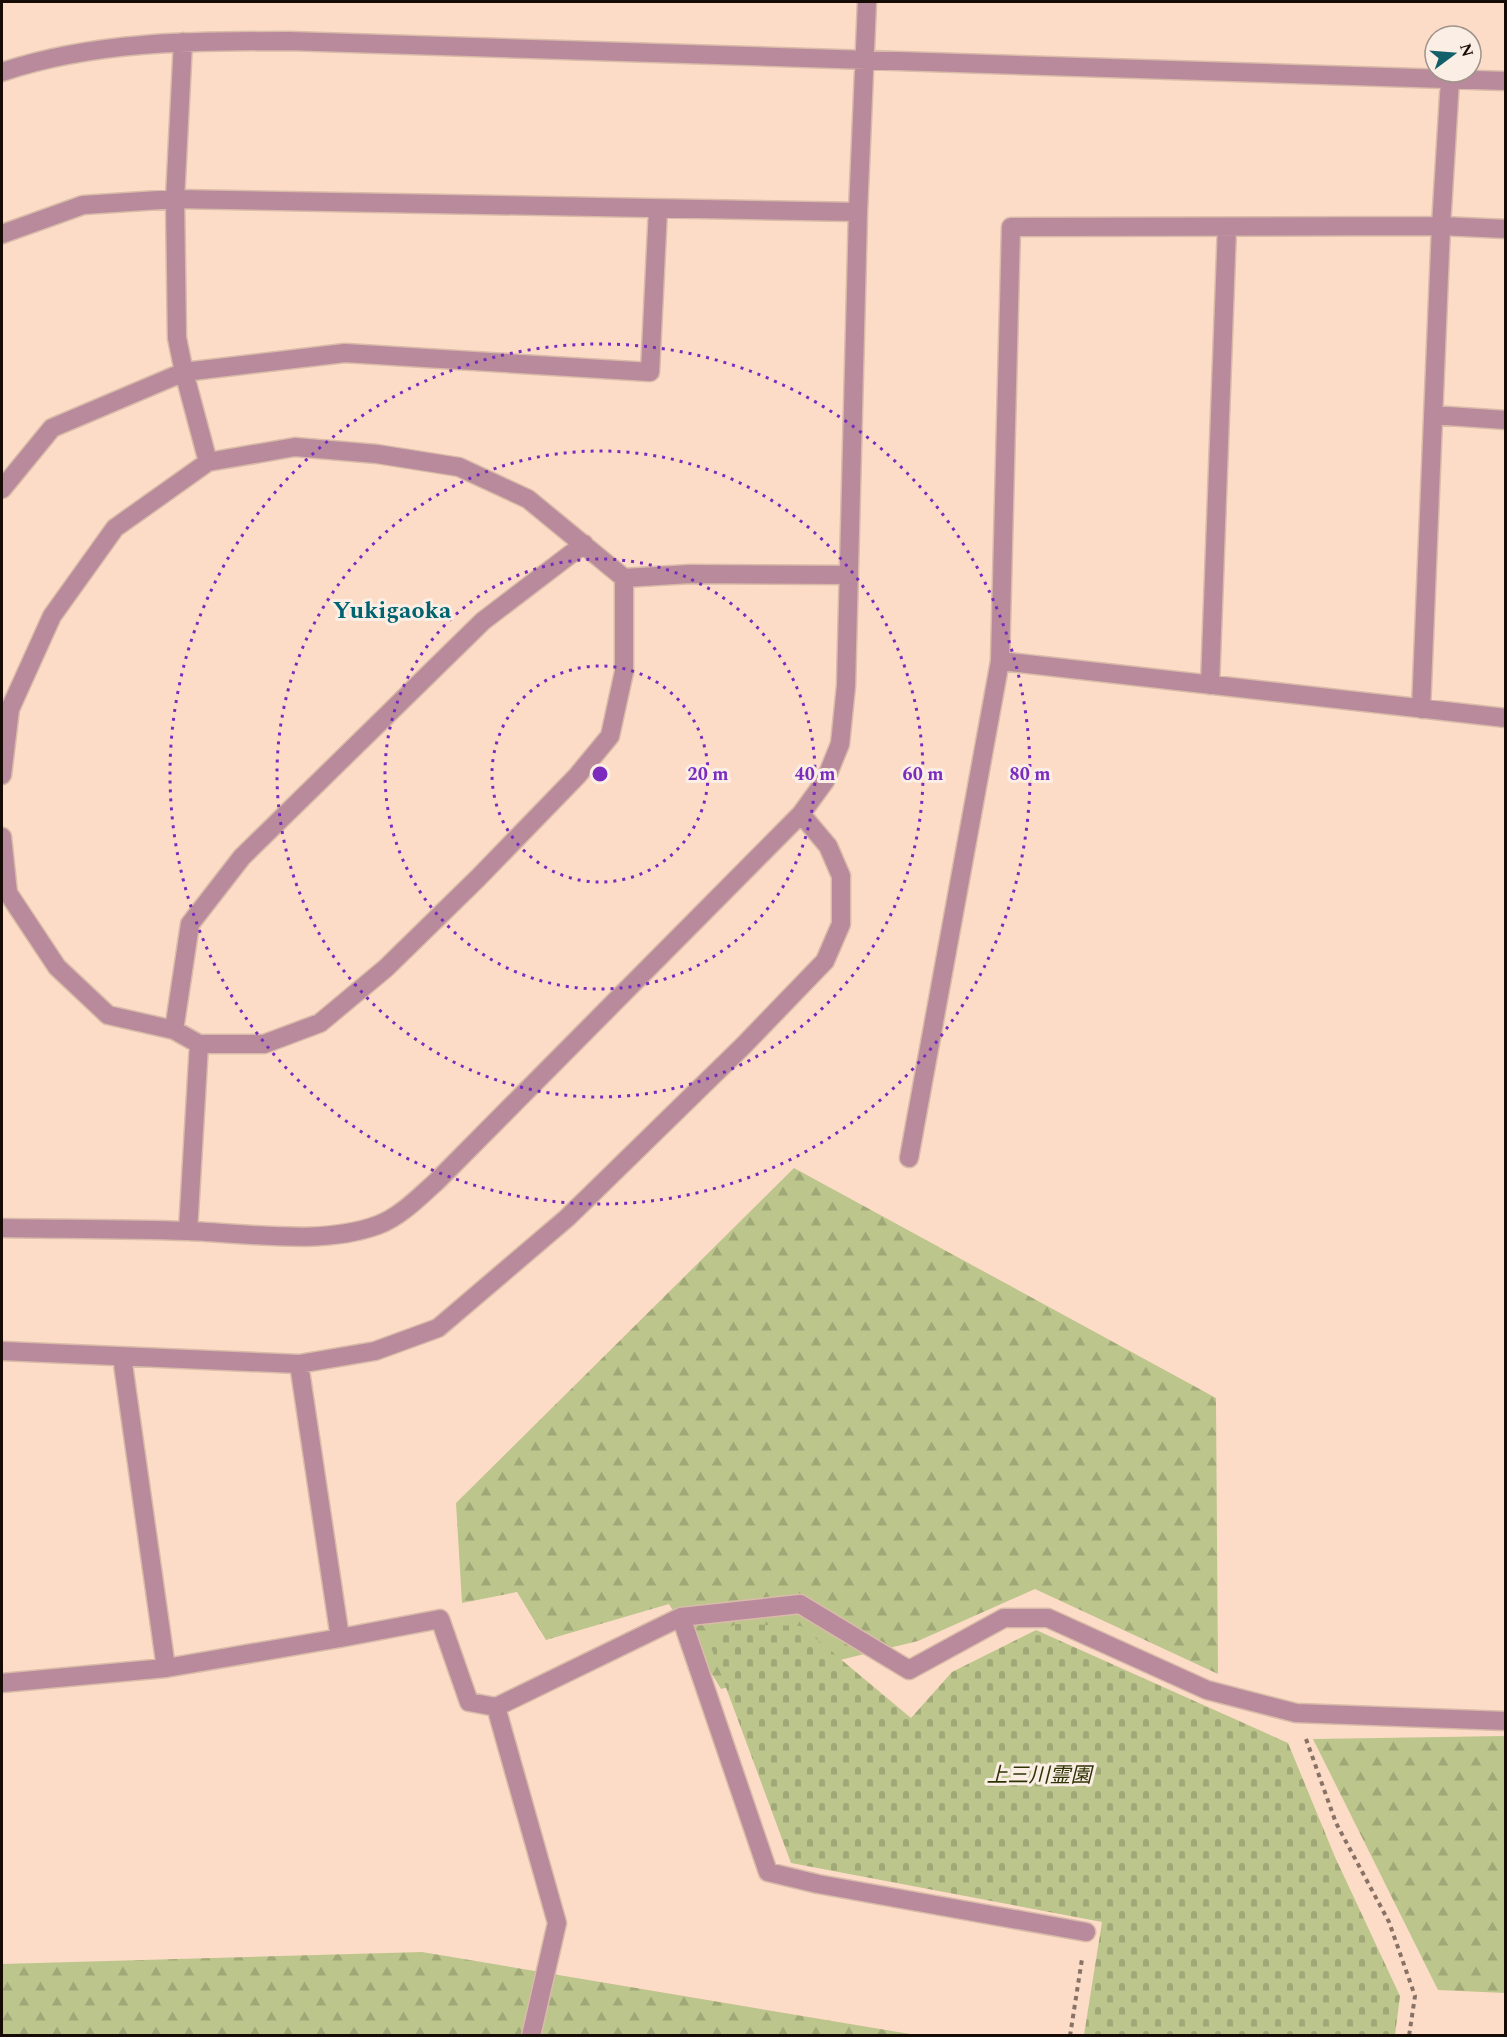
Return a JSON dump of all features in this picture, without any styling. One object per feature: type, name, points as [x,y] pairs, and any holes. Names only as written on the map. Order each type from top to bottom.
[{"type":"street","points":[[2,1228],[188,1231],[315,1237],[380,1225],[403,1211],[436,1182],[801,814],[825,781],[840,744],[846,686],[858,212],[867,2]]},
{"type":"street","points":[[2,72],[32,62],[101,48],[183,42],[301,41],[1423,79]]},
{"type":"street","points":[[183,42],[175,199],[177,338],[208,462]]},
{"type":"street","points":[[1483,81],[1506,81]]},
{"type":"street","points":[[1421,709],[1441,226],[1450,84]]},
{"type":"street","points":[[2,234],[83,205],[175,199],[858,212]]},
{"type":"street","points":[[2,489],[52,428],[184,372],[345,353],[650,372],[658,209]]},
{"type":"street","points":[[909,1158],[1000,661],[1011,227],[1441,226],[1506,229]]},
{"type":"street","points":[[1210,685],[1227,227]]},
{"type":"street","points":[[1433,415],[1506,420]]},
{"type":"street","points":[[2,775],[10,709],[52,616],[115,528],[208,462],[295,447],[377,454],[459,467],[528,499],[624,578],[690,574],[849,575]]},
{"type":"street","points":[[174,1030],[190,924],[242,856],[483,621],[584,544]]},
{"type":"street","points":[[2,837],[5,894],[57,967],[108,1015],[174,1030],[199,1044],[264,1044],[320,1023],[386,968],[478,878],[577,776],[610,736],[624,672],[624,578]]},
{"type":"street","points":[[1000,661],[1506,718]]},
{"type":"street","points":[[2,1351],[299,1364],[375,1351],[438,1328],[567,1218],[743,1046],[825,961],[841,924],[841,876],[828,846],[801,814]]},
{"type":"street","points":[[188,1231],[199,1044]]},
{"type":"street","points":[[122,1357],[166,1668]]},
{"type":"street","points":[[299,1364],[340,1638]]},
{"type":"street","points":[[2,1683],[166,1668],[440,1618],[469,1702],[496,1707],[681,1617],[800,1604],[909,1670],[1004,1618],[1048,1618],[1207,1690],[1296,1713],[1506,1721]]},
{"type":"street","points":[[681,1617],[768,1872],[818,1884],[1086,1932]]},
{"type":"street","points":[[496,1707],[557,1923],[531,2036]]},
{"type":"path","points":[[1296,1713],[1336,1823],[1393,1932],[1414,1996],[1409,2036]]},
{"type":"path","points":[[1070,2036],[1086,1932]]},
{"type":"green space","points":[[794,1168],[1216,1398],[1218,1674],[1035,1589],[918,1641],[721,1689],[669,1604],[546,1640],[517,1592],[462,1603],[456,1503]]},
{"type":"green space","name":"上三川霊園","points":[[736,1624],[801,1626],[911,1718],[952,1672],[1036,1630],[1288,1743],[1335,1857],[1400,1996],[1395,2035],[1084,2035],[1102,1922],[791,1863],[708,1639]]},
{"type":"green space","points":[[1505,1736],[1505,1993],[1438,1990],[1313,1739]]},
{"type":"green space","points":[[422,1952],[916,2035],[2,2035],[2,1964]]},
{"type":"district","name":"Yukigaoka","points":[[392,611]]}]
